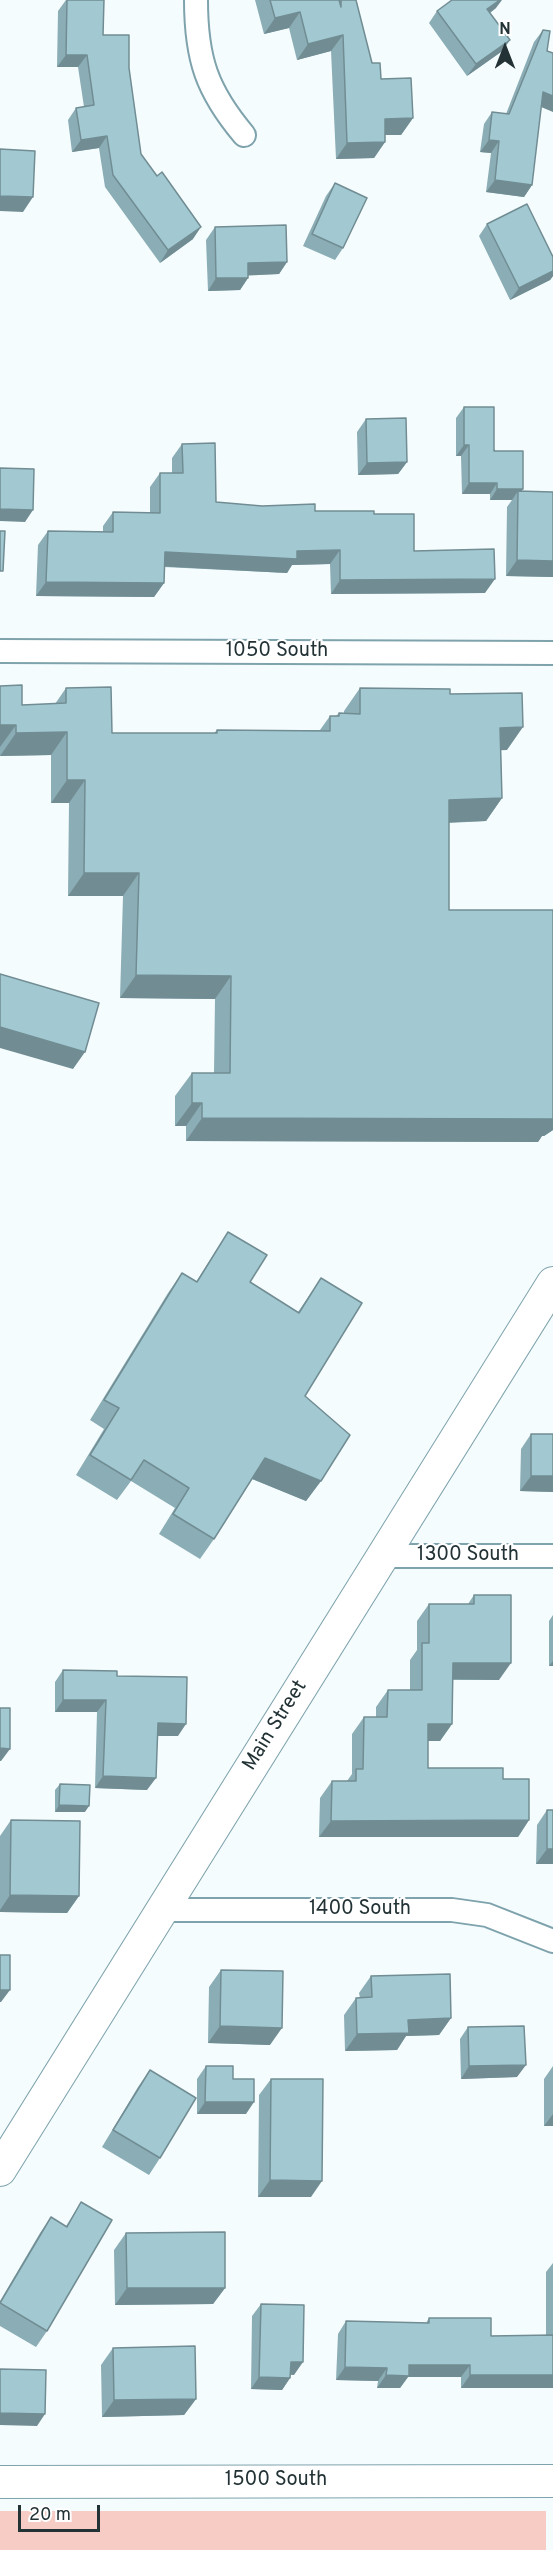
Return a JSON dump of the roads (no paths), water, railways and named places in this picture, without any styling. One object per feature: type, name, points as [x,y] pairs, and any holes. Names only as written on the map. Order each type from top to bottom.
[{"type":"street","points":[[196,0],[199,52],[207,80],[223,110],[244,135]]},
{"type":"street","name":"1050 South","points":[[0,651],[553,653]]},
{"type":"street","name":"Main Street","points":[[0,2170],[553,1283]]},
{"type":"street","name":"1300 South","points":[[382,1556],[553,1556]]},
{"type":"street","name":"1400 South","points":[[162,1910],[453,1910],[487,1915],[553,1941]]},
{"type":"street","name":"1500 South","points":[[0,2482],[553,2481]]}]
